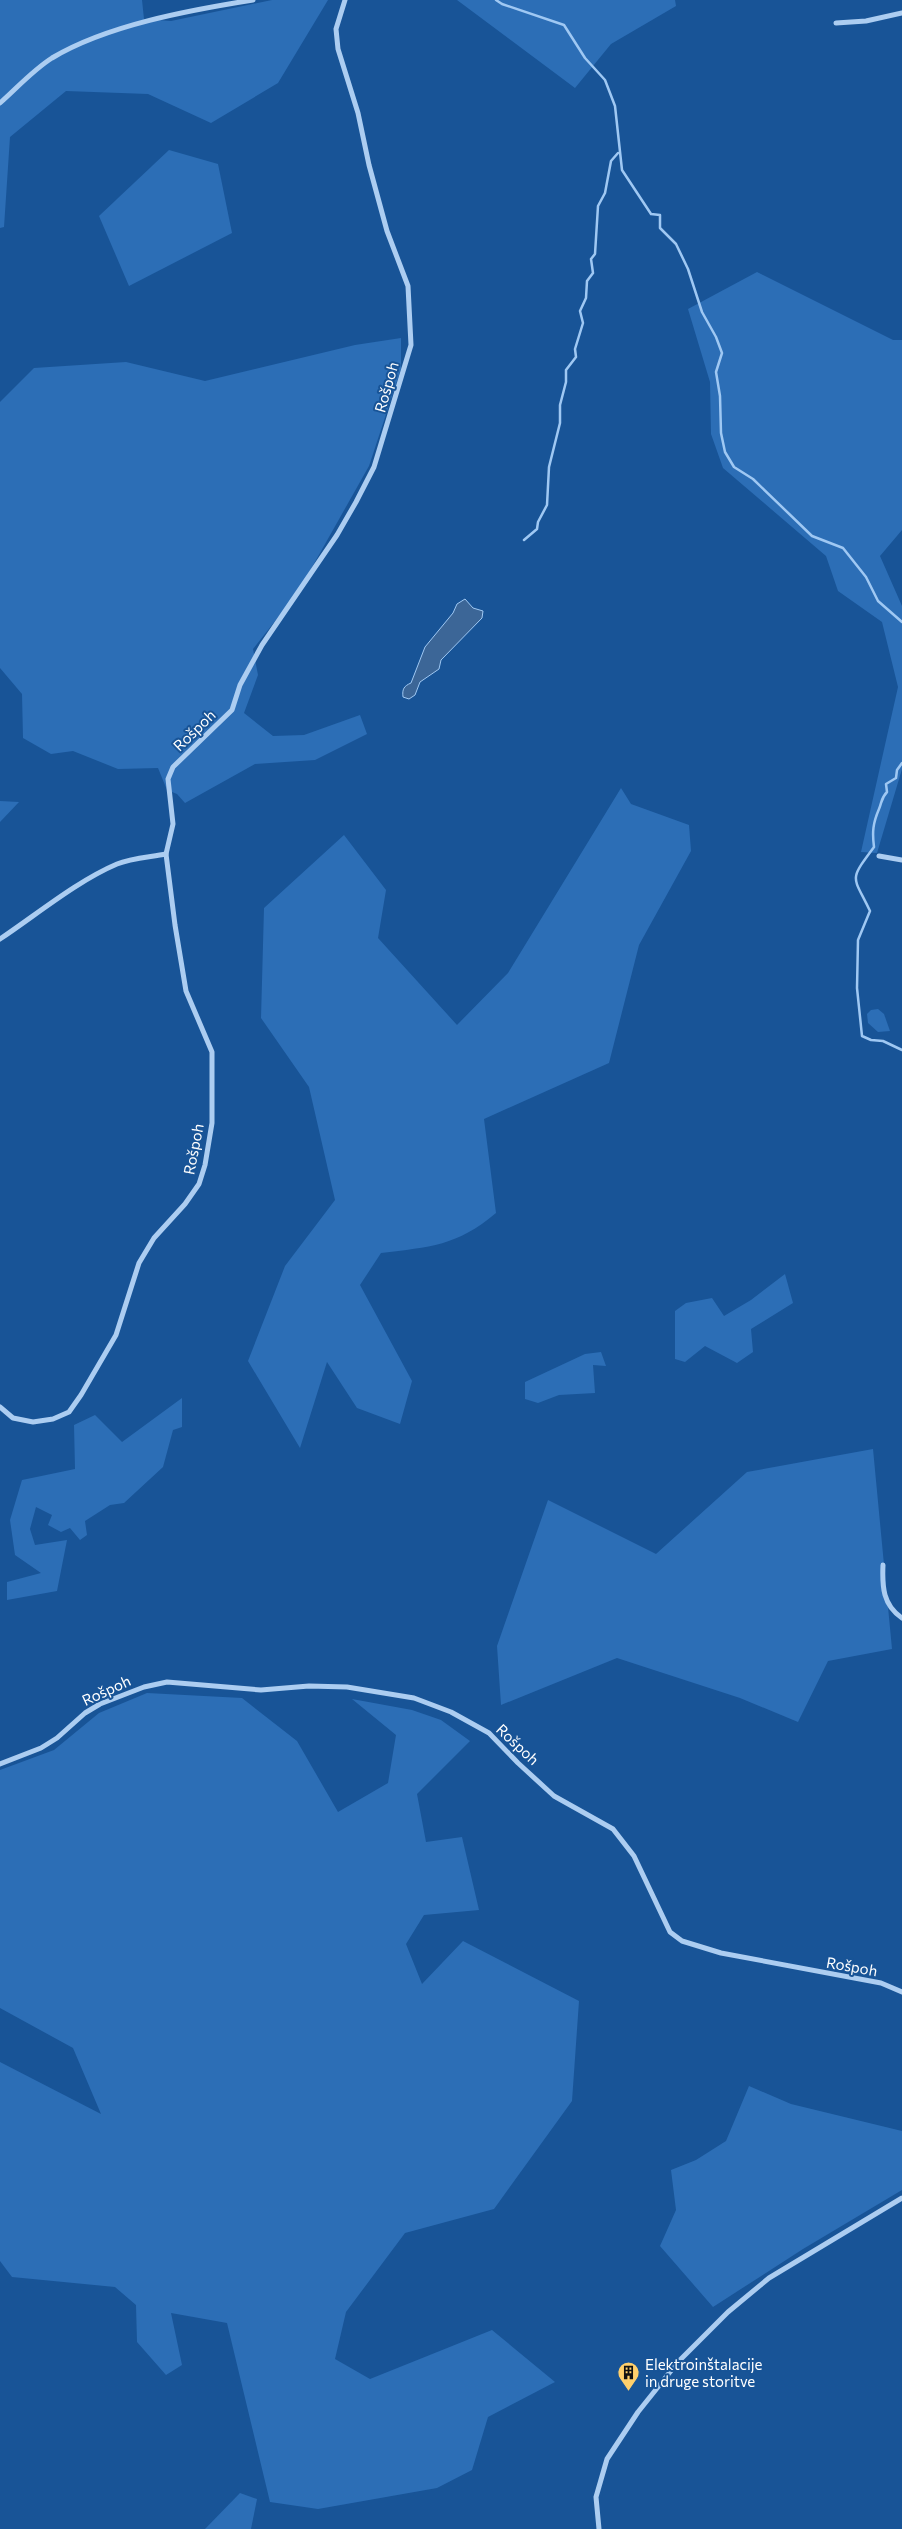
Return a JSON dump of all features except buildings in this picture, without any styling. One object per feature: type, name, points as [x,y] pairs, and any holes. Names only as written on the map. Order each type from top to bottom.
[{"type":"street","points":[[0,103],[51,59],[81,43],[209,6],[253,0]]},
{"type":"street","name":"Rošpoh","points":[[0,1407],[13,1418],[33,1422],[53,1419],[69,1412],[116,1335],[139,1263],[154,1238],[185,1204],[199,1184],[212,1123],[212,1052],[192,1008],[181,972],[166,854],[173,824],[168,779],[171,772],[232,710],[240,685],[262,645],[337,535],[356,502],[374,467],[410,345],[408,286],[387,231],[369,165],[358,113],[338,49],[336,29],[345,0]]},
{"type":"street","points":[[836,23],[861,21],[902,13]]},
{"type":"street","points":[[0,939],[86,880],[119,863],[166,854]]},
{"type":"street","points":[[879,856],[902,860]]},
{"type":"street","points":[[882,1566],[883,1586],[887,1604],[902,1618]]},
{"type":"street","name":"Rošpoh","points":[[0,1764],[41,1748],[57,1738],[85,1713],[100,1704],[136,1689],[167,1682],[261,1690],[309,1686],[348,1687],[414,1698],[451,1712],[489,1733],[554,1796],[613,1829],[634,1856],[670,1932],[682,1941],[721,1953],[881,1983],[902,1992]]},
{"type":"street","points":[[599,2529],[596,2497],[607,2459],[638,2412],[678,2362],[728,2312],[769,2278],[902,2198]]},
{"type":"shaded area","points":[[0,0],[142,0],[144,19],[171,21],[272,0],[328,0],[278,83],[211,123],[148,94],[66,91],[10,137],[4,227],[0,228]]},
{"type":"shaded area","points":[[457,0],[675,0],[676,6],[611,44],[575,88]]},
{"type":"shaded area","points":[[169,150],[218,164],[232,233],[129,286],[99,216]]},
{"type":"shaded area","points":[[757,272],[893,340],[902,340],[902,530],[880,556],[902,606],[902,769],[877,853],[861,852],[898,687],[882,622],[838,591],[826,556],[723,468],[711,434],[710,382],[688,309]]},
{"type":"shaded area","points":[[401,338],[401,369],[369,466],[298,592],[253,649],[258,675],[244,713],[273,736],[304,735],[360,715],[367,734],[315,760],[255,764],[185,803],[177,794],[167,790],[158,768],[118,769],[73,751],[51,754],[23,738],[22,694],[0,668],[0,402],[34,368],[126,362],[205,381],[355,345]]},
{"type":"shaded area","points":[[465,599],[473,608],[483,611],[482,618],[441,660],[439,669],[420,682],[415,695],[409,699],[403,697],[404,688],[411,683],[425,647],[453,613],[457,604]]},
{"type":"shaded area","points":[[621,788],[631,804],[689,825],[691,851],[639,945],[609,1063],[484,1119],[496,1213],[482,1224],[455,1239],[414,1249],[381,1253],[360,1285],[412,1381],[400,1424],[357,1408],[327,1362],[300,1448],[248,1361],[285,1266],[335,1200],[309,1087],[261,1018],[264,908],[344,835],[386,890],[378,938],[457,1025],[508,973]]},
{"type":"shaded area","points":[[0,801],[19,802],[0,822]]},
{"type":"shaded area","points":[[878,1009],[884,1014],[890,1031],[878,1032],[868,1023],[867,1014],[871,1010]]},
{"type":"shaded area","points":[[785,1274],[793,1303],[751,1329],[753,1352],[737,1363],[705,1346],[685,1362],[675,1359],[675,1311],[686,1303],[712,1298],[724,1316],[751,1300]]},
{"type":"shaded area","points":[[601,1352],[606,1366],[593,1365],[595,1393],[559,1395],[538,1403],[525,1399],[525,1382],[585,1354]]},
{"type":"shaded area","points":[[182,1398],[182,1427],[173,1430],[163,1467],[124,1503],[110,1505],[85,1521],[87,1535],[80,1540],[70,1528],[61,1532],[48,1525],[52,1515],[36,1507],[30,1529],[35,1545],[67,1540],[57,1591],[7,1600],[7,1582],[41,1573],[15,1555],[10,1520],[22,1480],[75,1469],[74,1425],[95,1415],[122,1442]]},
{"type":"shaded area","points":[[873,1449],[892,1649],[828,1661],[798,1722],[740,1698],[617,1658],[501,1705],[497,1646],[548,1500],[656,1554],[747,1472]]},
{"type":"shaded area","points":[[147,1693],[242,1698],[297,1741],[338,1812],[388,1783],[396,1735],[352,1699],[412,1710],[441,1720],[470,1741],[417,1794],[426,1842],[462,1837],[479,1910],[424,1915],[406,1944],[422,1984],[463,1941],[579,2001],[572,2101],[494,2209],[405,2233],[346,2312],[335,2359],[370,2379],[492,2330],[555,2382],[488,2417],[472,2470],[437,2488],[318,2509],[270,2502],[227,2323],[171,2313],[182,2365],[166,2375],[137,2342],[136,2305],[115,2287],[12,2277],[0,2261],[0,2062],[101,2114],[73,2048],[0,2008],[0,1770],[54,1750],[99,1713]]},
{"type":"shaded area","points":[[749,2086],[791,2104],[902,2131],[902,2190],[803,2249],[713,2307],[660,2246],[676,2210],[671,2170],[696,2160],[726,2141]]},
{"type":"shaded area","points":[[240,2493],[257,2499],[251,2529],[205,2529]]},
{"type":"waterway","points":[[496,0],[502,4],[564,25],[585,58],[605,80],[615,106],[622,170],[651,214],[660,215],[660,228],[676,244],[688,269],[702,312],[716,337],[722,353],[716,372],[720,396],[721,433],[725,452],[734,467],[753,479],[812,536],[843,548],[866,577],[878,601],[902,622]]},
{"type":"waterway","points":[[524,540],[537,529],[538,522],[547,505],[549,467],[560,423],[560,405],[566,382],[566,370],[576,357],[575,349],[583,323],[580,311],[586,298],[587,281],[593,273],[591,259],[595,254],[598,206],[605,193],[611,161],[618,153]]},
{"type":"waterway","points":[[902,763],[897,770],[896,778],[886,784],[887,792],[874,823],[874,847],[860,867],[856,879],[870,911],[858,940],[857,988],[862,1036],[871,1040],[883,1041],[902,1050]]},
{"type":"place","name":"Elektroinštalacije in druge storitve","points":[[629,2392]]}]
